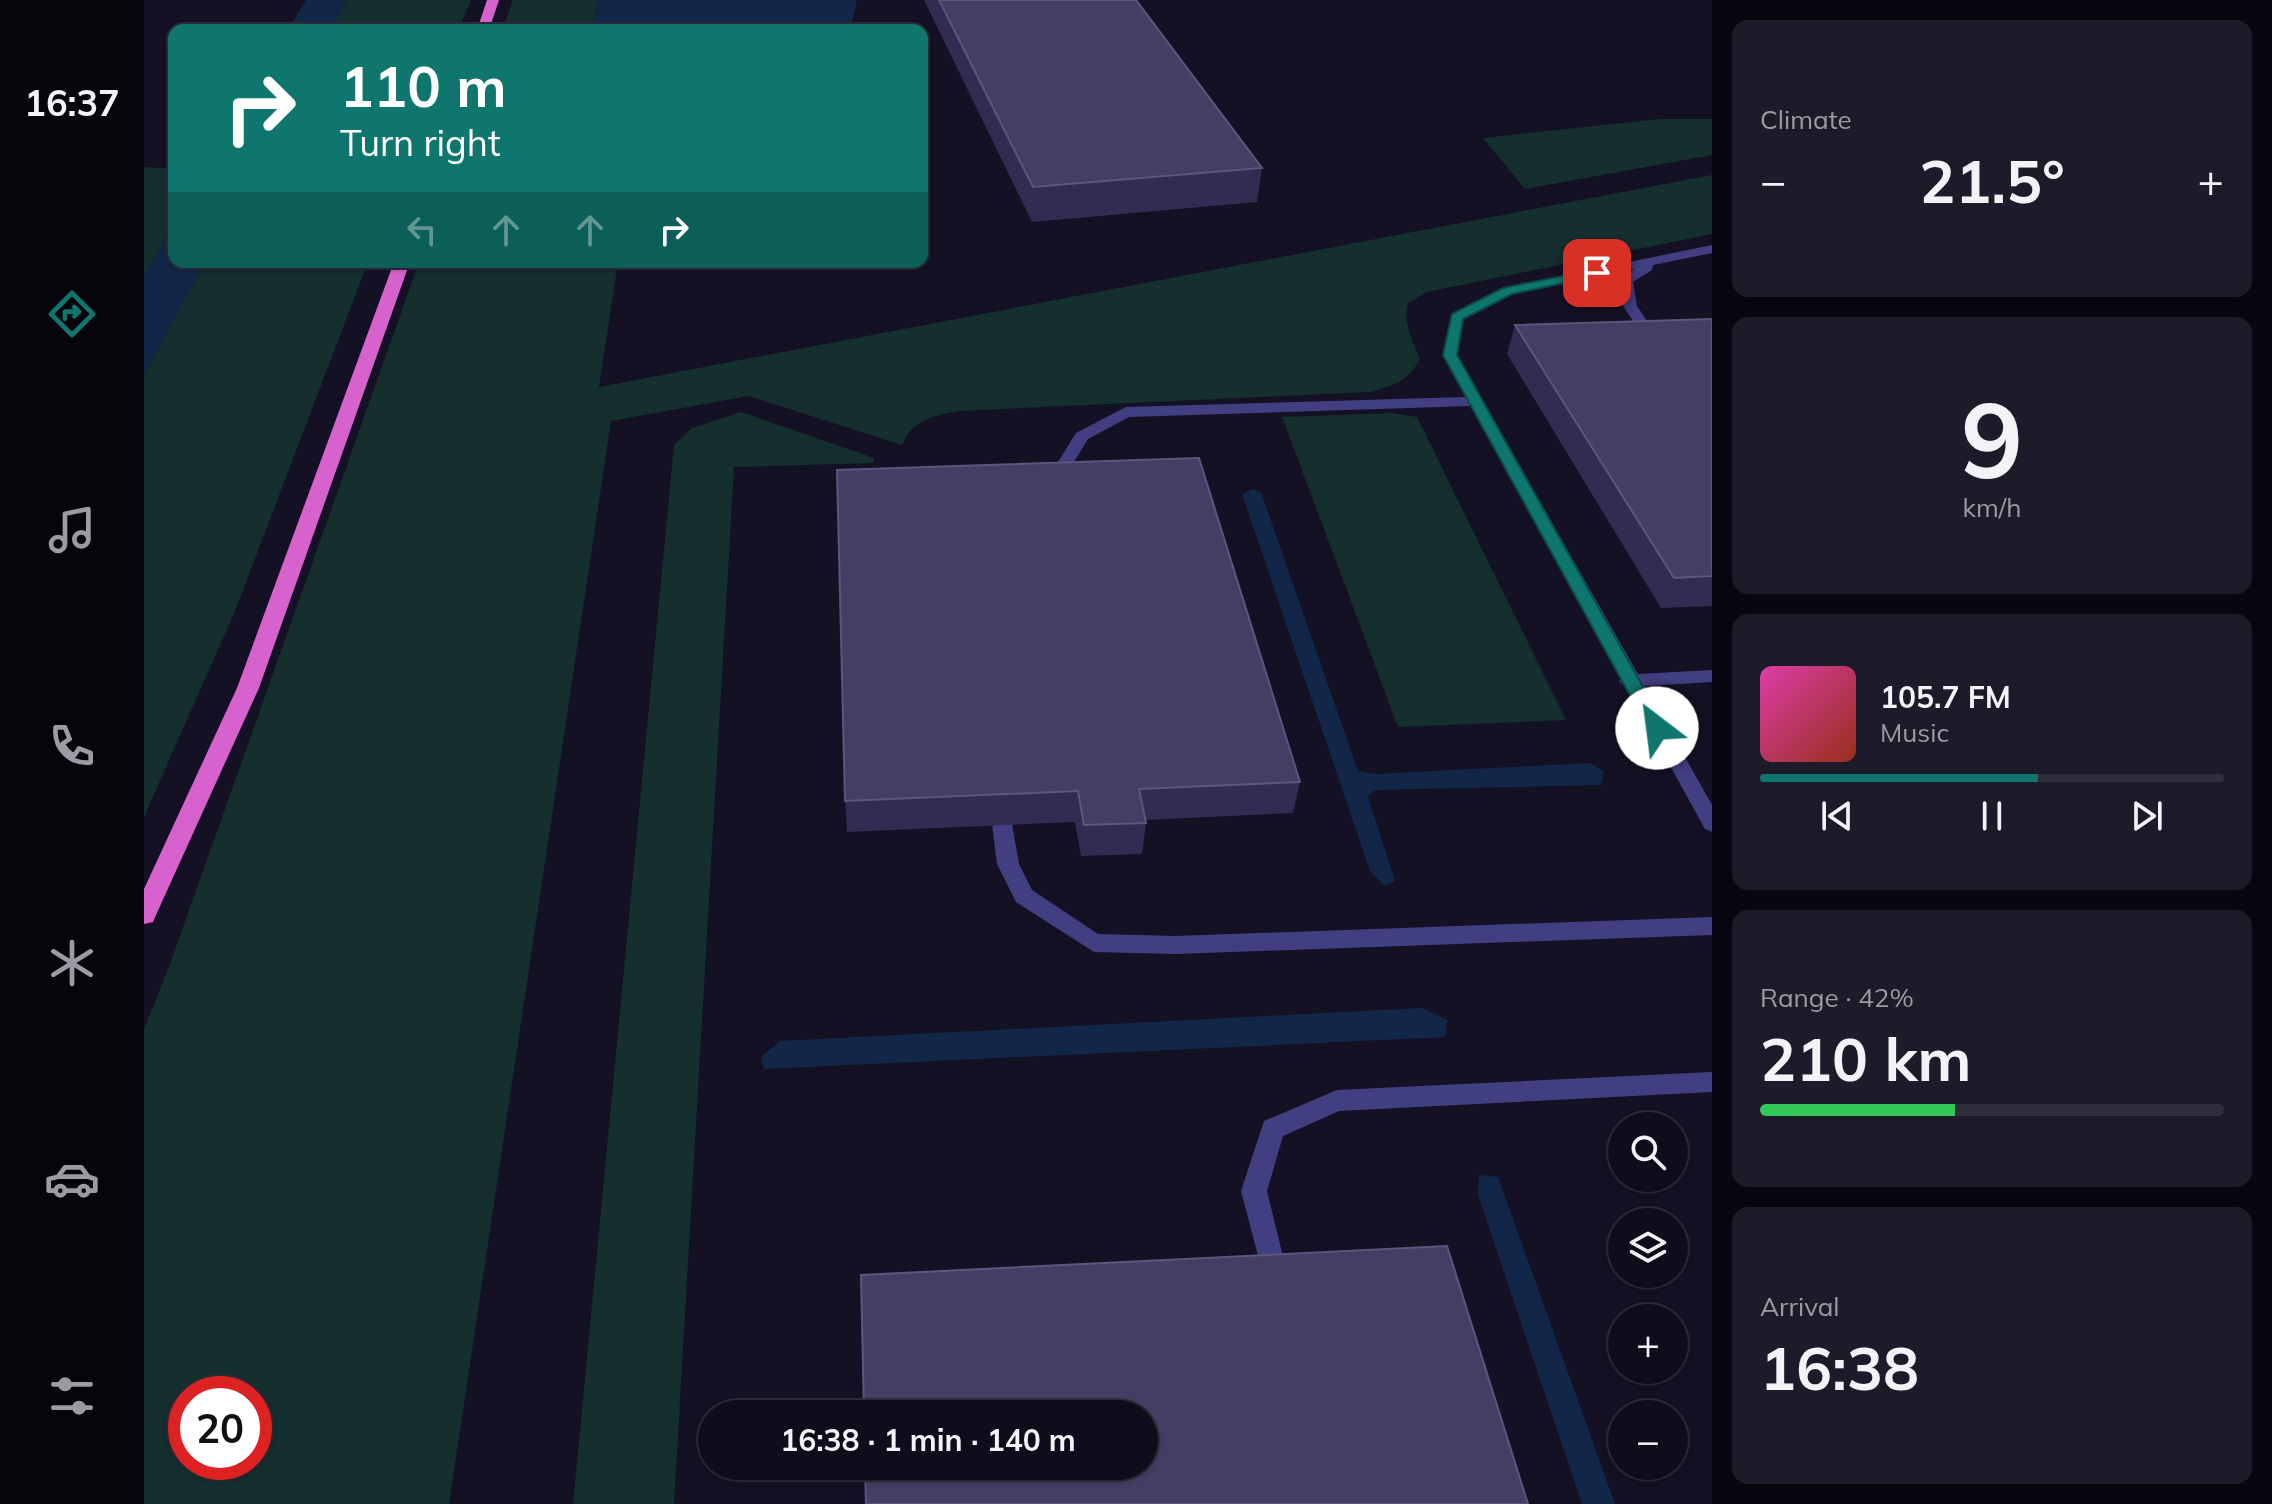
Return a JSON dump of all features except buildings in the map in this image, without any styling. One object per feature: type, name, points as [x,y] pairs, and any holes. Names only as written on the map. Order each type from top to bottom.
[{"type":"highway","points":[[485,24],[493,0]]},
{"type":"highway","points":[[144,915],[248,688],[400,268]]},
{"type":"lane","points":[[1712,249],[1508,291],[1457,317],[1450,355],[1629,681],[1712,824]]},
{"type":"lane","points":[[1657,261],[1626,280],[1624,292],[1627,305],[1659,349]]},
{"type":"lane","points":[[1073,492],[1066,462],[1082,436],[1126,412],[1476,401]]},
{"type":"lane","points":[[1629,681],[1712,676]]},
{"type":"lane","points":[[1002,824],[1008,864],[1024,896],[1094,943],[1176,945],[1712,926]]},
{"type":"lane","points":[[1276,1281],[1254,1191],[1273,1129],[1337,1101],[1712,1082]]},
{"type":"green space","points":[[347,0],[471,0],[461,24],[334,24]]},
{"type":"green space","points":[[513,0],[597,0],[594,24],[504,24]]},
{"type":"green space","points":[[1659,119],[1712,119],[1712,155],[1525,189],[1483,138]]},
{"type":"green space","points":[[144,167],[168,169],[168,235],[144,276]]},
{"type":"green space","points":[[1712,175],[1712,234],[1427,292],[1408,303],[1407,325],[1420,359],[1399,382],[1369,392],[959,411],[932,417],[918,424],[902,445],[749,396],[611,421],[449,1504],[144,1504],[144,1029],[170,964],[417,268],[617,268],[599,387]]},
{"type":"green space","points":[[202,268],[366,268],[235,611],[144,817],[144,375]]},
{"type":"green space","points":[[741,412],[874,458],[874,463],[734,467],[674,1504],[573,1504],[674,445],[692,428]]},
{"type":"green space","points":[[1392,413],[1417,417],[1566,720],[1398,727],[1282,417]]},
{"type":"water","points":[[306,0],[347,0],[334,24],[292,24]]},
{"type":"water","points":[[597,0],[857,0],[851,24],[594,24]]},
{"type":"water","points":[[168,235],[168,268],[202,268],[144,375],[144,276]]},
{"type":"water","points":[[1253,489],[1261,492],[1358,771],[1375,774],[1590,763],[1604,772],[1601,785],[1374,790],[1368,797],[1395,881],[1385,886],[1370,871],[1242,494]]},
{"type":"water","points":[[1423,1008],[1447,1020],[1445,1037],[764,1069],[761,1057],[780,1041]]},
{"type":"water","points":[[1479,1175],[1498,1177],[1615,1504],[1582,1504],[1478,1195]]},
{"type":"route","points":[[1597,273],[1508,291],[1457,317],[1450,355],[1657,728]]}]
